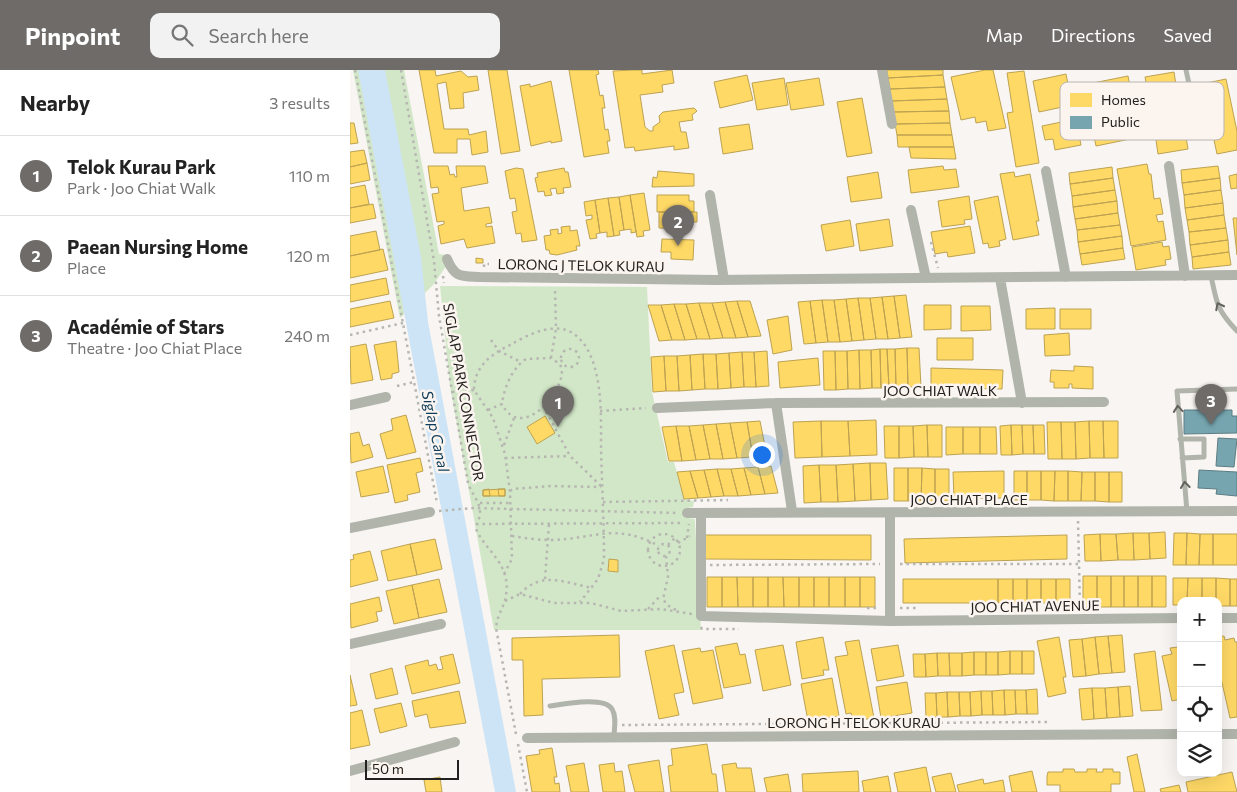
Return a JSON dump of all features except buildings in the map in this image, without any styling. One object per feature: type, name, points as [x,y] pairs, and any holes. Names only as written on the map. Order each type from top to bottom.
[{"type":"street","points":[[882,70],[892,124]]},
{"type":"street","points":[[1169,166],[1185,276]]},
{"type":"street","points":[[1046,171],[1066,277]]},
{"type":"street","points":[[710,195],[724,280]]},
{"type":"street","points":[[911,210],[926,278]]},
{"type":"street","name":"LORONG J TELOK KURAU","points":[[447,259],[452,271],[459,275],[556,278],[724,280],[1237,275]]},
{"type":"street","points":[[1000,278],[1022,403]]},
{"type":"street","points":[[350,405],[386,397]]},
{"type":"street","name":"JOO CHIAT WALK","points":[[657,408],[776,403],[1104,402]]},
{"type":"street","points":[[776,403],[792,512]]},
{"type":"street","name":"JOO CHIAT PLACE","points":[[695,513],[1237,511]]},
{"type":"street","points":[[350,528],[432,512]]},
{"type":"street","points":[[890,512],[890,621]]},
{"type":"street","points":[[695,513],[701,565],[701,616]]},
{"type":"street","name":"JOO CHIAT AVENUE","points":[[701,616],[890,621],[1177,618]]},
{"type":"street","points":[[1222,618],[1237,618]]},
{"type":"street","points":[[350,644],[442,624]]},
{"type":"street","name":"LORONG H TELOK KURAU","points":[[527,738],[1177,734]]},
{"type":"street","points":[[1222,734],[1237,734]]},
{"type":"street","points":[[350,771],[455,742]]},
{"type":"lane","points":[[1211,276],[1215,300],[1219,309],[1237,331]]},
{"type":"lane","points":[[1187,512],[1176,391],[1237,389]]},
{"type":"lane","points":[[1180,439],[1204,439],[1204,457],[1182,458]]},
{"type":"lane","points":[[550,706],[603,702],[612,708],[615,725],[614,738]]},
{"type":"path","points":[[355,70],[437,503]]},
{"type":"path","name":"SIGLAP PARK CONNECTOR","points":[[401,70],[434,261],[439,316],[468,483],[471,493],[480,503]]},
{"type":"path","points":[[484,267],[484,264],[489,264]]},
{"type":"path","points":[[443,276],[444,283]]},
{"type":"path","points":[[551,358],[556,329],[556,278]]},
{"type":"path","points":[[350,335],[403,324]]},
{"type":"path","points":[[504,574],[512,559],[510,492],[503,447],[488,410],[474,390],[477,375],[482,365],[499,351],[532,334],[556,329],[575,335],[589,351],[596,371],[600,411],[604,558],[598,579],[593,588],[580,602]]},
{"type":"path","points":[[491,340],[499,351],[521,362],[540,357],[551,358],[562,364],[569,366],[575,365],[578,358],[576,352],[571,349],[563,352],[561,357],[562,364],[562,373],[556,392],[543,406],[524,418],[514,418],[507,413],[502,404],[503,393],[521,362]]},
{"type":"path","points":[[397,386],[414,382]]},
{"type":"path","points":[[452,392],[474,390]]},
{"type":"path","points":[[488,410],[502,404]]},
{"type":"path","points":[[543,406],[570,456],[602,487]]},
{"type":"path","points":[[600,411],[657,408]]},
{"type":"path","points":[[503,447],[514,418]]},
{"type":"path","points":[[505,458],[570,456]]},
{"type":"path","points":[[510,492],[513,489],[550,486],[602,487]]},
{"type":"path","points":[[603,502],[681,503],[697,500]]},
{"type":"path","points":[[510,503],[480,503],[480,516],[476,524],[478,533],[499,560],[504,574],[507,590],[505,600],[497,616],[496,628],[527,792]]},
{"type":"path","points":[[432,512],[480,508],[695,513]]},
{"type":"path","points":[[1078,519],[1080,609]]},
{"type":"path","points":[[476,524],[690,522],[686,538],[678,543]]},
{"type":"path","points":[[545,579],[550,524]]},
{"type":"path","points":[[512,536],[549,540],[582,538],[604,533],[631,534],[660,546],[668,545],[675,538]]},
{"type":"path","points":[[665,533],[675,538],[678,543],[680,548],[677,559],[668,566],[657,565],[648,557],[647,546],[654,536],[665,533]]},
{"type":"path","points":[[647,610],[660,600],[663,593],[668,577],[666,556],[670,550],[668,545]]},
{"type":"path","points":[[660,546],[659,554],[666,556]]},
{"type":"path","points":[[701,565],[884,564]]},
{"type":"path","points":[[899,564],[1079,564]]},
{"type":"path","points":[[505,600],[520,594],[531,583],[545,579],[593,588]]},
{"type":"path","points":[[663,593],[664,602],[677,611]]},
{"type":"path","points":[[520,594],[554,602],[580,602],[621,611],[677,611],[701,616]]},
{"type":"path","points":[[615,725],[1056,722]]},
{"type":"green space","points":[[353,70],[404,70],[439,254],[446,255],[447,265],[433,285],[400,318]]},
{"type":"green space","points":[[440,286],[647,287],[652,392],[668,462],[674,462],[684,499],[694,501],[693,507],[688,508],[688,518],[695,519],[701,630],[494,630],[450,386]]},
{"type":"water","name":"Siglap Canal","points":[[358,70],[385,70],[421,257],[428,322],[516,792],[495,792]]},
{"type":"place","name":"Paean Nursing Home","points":[[678,246]]},
{"type":"place","name":"Académie of Stars","points":[[1211,425]]},
{"type":"place","name":"Telok Kurau Park","points":[[558,427]]}]
